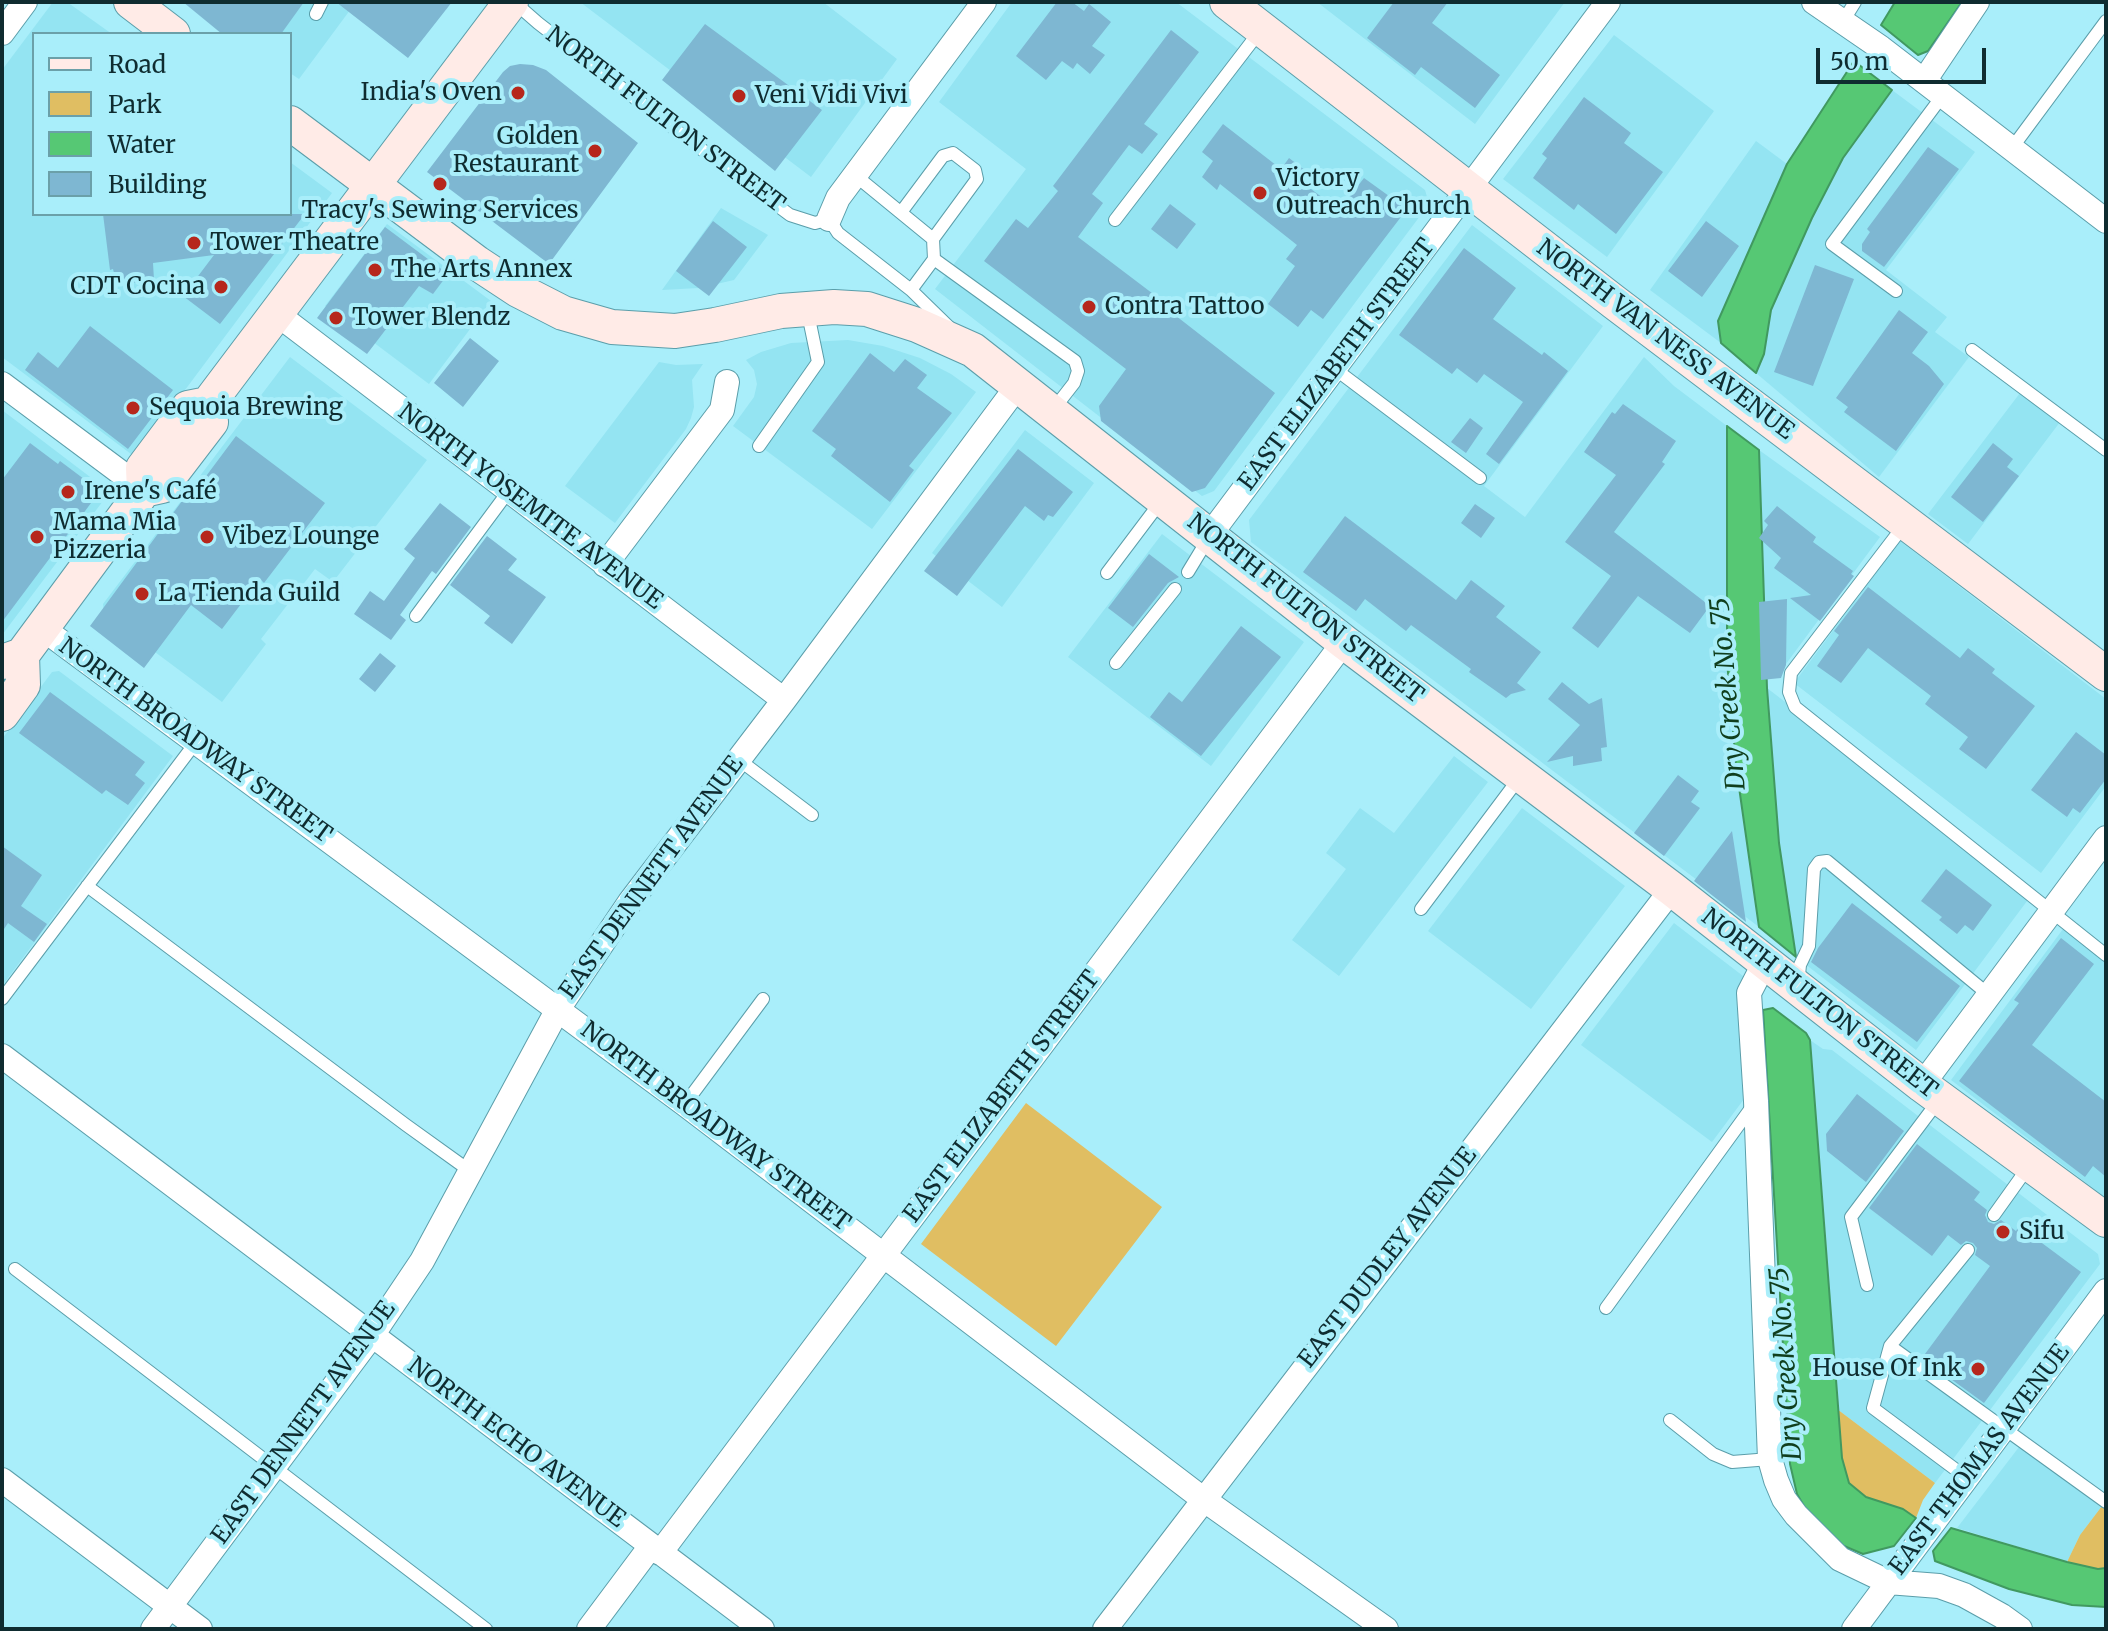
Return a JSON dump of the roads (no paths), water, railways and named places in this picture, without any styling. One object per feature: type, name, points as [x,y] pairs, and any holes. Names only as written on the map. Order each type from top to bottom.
[{"type":"main road","points":[[131,2],[170,32]]},
{"type":"main road","points":[[2,714],[23,685],[22,648],[144,490],[162,486],[195,444],[211,422],[208,404],[513,2]]},
{"type":"main road","name":"NORTH VAN NESS AVENUE","points":[[1227,2],[2106,674]]},
{"type":"main road","points":[[292,124],[507,283],[538,302],[587,321],[634,329],[675,331],[807,308],[867,309],[917,325],[973,350]]},
{"type":"main road","name":"NORTH FULTON STREET","points":[[973,350],[1344,642],[1672,889],[1931,1091],[2106,1220]]},
{"type":"street","points":[[2,33],[25,2]]},
{"type":"street","points":[[829,219],[838,198],[984,2]]},
{"type":"street","name":"EAST ELIZABETH STREET","points":[[1209,536],[1608,2]]},
{"type":"street","points":[[1814,2],[1881,48],[2106,221]]},
{"type":"street","points":[[1933,88],[1977,2]]},
{"type":"street","name":"NORTH YOSEMITE AVENUE","points":[[277,314],[784,700]]},
{"type":"street","points":[[605,565],[722,410],[727,382]]},
{"type":"street","points":[[2,384],[144,490]]},
{"type":"street","name":"EAST DENNETT AVENUE","points":[[153,1629],[373,1334],[422,1261],[558,1009],[630,902],[1019,384]]},
{"type":"street","name":"EAST ELIZABETH STREET","points":[[589,1629],[656,1549],[884,1254],[1344,642]]},
{"type":"street","name":"NORTH BROADWAY STREET","points":[[22,648],[196,742],[685,1104],[1373,1625]]},
{"type":"street","points":[[1931,1091],[1989,995],[2106,838]]},
{"type":"street","name":"EAST DUDLEY AVENUE","points":[[1105,1629],[1672,889]]},
{"type":"street","points":[[1767,964],[1749,993],[1770,1459],[1784,1499],[1840,1559],[1888,1582],[1939,1586],[2002,1616],[2020,1629]]},
{"type":"street","name":"NORTH ECHO AVENUE","points":[[2,1056],[762,1629]]},
{"type":"street","name":"EAST THOMAS AVENUE","points":[[1854,1629],[2106,1291]]},
{"type":"street","points":[[2,1480],[200,1629]]},
{"type":"lane","name":"NORTH FULTON STREET","points":[[513,2],[790,215],[815,223],[829,219],[838,233],[911,290],[973,350]]},
{"type":"lane","points":[[1842,23],[1855,2]]},
{"type":"lane","points":[[2012,148],[2106,21]]},
{"type":"lane","points":[[1115,220],[1262,29]]},
{"type":"lane","points":[[1896,291],[1832,244],[1933,88]]},
{"type":"lane","points":[[902,211],[943,156],[953,153],[975,170],[977,179],[933,239],[934,259],[911,290]]},
{"type":"lane","points":[[856,176],[933,239]]},
{"type":"lane","points":[[934,259],[1075,361],[1078,371],[1074,383],[1053,410]]},
{"type":"lane","points":[[759,446],[818,362],[807,308]]},
{"type":"lane","points":[[1972,350],[2106,450]]},
{"type":"lane","points":[[1335,369],[1480,478]]},
{"type":"lane","points":[[416,616],[508,492]]},
{"type":"lane","points":[[1107,573],[1164,498]]},
{"type":"lane","points":[[1906,521],[1791,673],[1789,692],[1795,707],[2106,955]]},
{"type":"lane","points":[[1188,572],[1209,536]]},
{"type":"lane","points":[[1116,663],[1175,589]]},
{"type":"lane","points":[[2,999],[196,742]]},
{"type":"lane","points":[[738,759],[812,815]]},
{"type":"lane","points":[[1421,909],[1521,776]]},
{"type":"lane","points":[[1797,986],[1800,965],[1809,946],[1814,869],[1819,862],[1827,861],[1989,995]]},
{"type":"lane","points":[[87,886],[470,1171]]},
{"type":"lane","points":[[685,1104],[763,999]]},
{"type":"lane","points":[[1867,1285],[1851,1217],[1931,1091]]},
{"type":"lane","points":[[1606,1308],[1756,1101]]},
{"type":"lane","points":[[1994,1215],[2031,1163]]},
{"type":"lane","points":[[1967,1478],[1873,1408],[1890,1346],[1968,1250]]},
{"type":"lane","points":[[15,1269],[486,1629]]},
{"type":"lane","points":[[1890,1346],[2106,1502]]},
{"type":"lane","points":[[1670,1420],[1713,1454],[1732,1462],[1770,1459]]},
{"type":"water","points":[[1895,2],[1962,2],[1928,51],[1918,55],[1881,25]]},
{"type":"water","points":[[1854,61],[1892,90],[1843,158],[1812,218],[1771,310],[1764,354],[1756,373],[1721,343],[1718,321],[1787,164]]},
{"type":"water","points":[[1727,426],[1759,450],[1767,688],[1779,843],[1796,957],[1759,927],[1736,766],[1727,661]]},
{"type":"water","name":"Dry Creek No. 75","points":[[1773,1008],[1806,1033],[1810,1040],[1842,1458],[1849,1483],[1866,1497],[1903,1509],[1916,1518],[1894,1546],[1863,1554],[1844,1546],[1811,1518],[1797,1494],[1790,1464],[1763,1010]]},
{"type":"water","points":[[1951,1528],[2067,1562],[2106,1568],[2106,1607],[2072,1605],[2009,1589],[1935,1561],[1933,1551]]},
{"type":"place","name":"India's Oven","points":[[518,93]]},
{"type":"place","name":"Veni Vidi Vivi","points":[[739,96]]},
{"type":"place","name":"Golden Restaurant","points":[[595,151]]},
{"type":"place","name":"Tracy's Sewing Services","points":[[440,184]]},
{"type":"place","name":"Victory Outreach Church","points":[[1260,193]]},
{"type":"place","name":"Tower Theatre","points":[[194,243]]},
{"type":"place","name":"The Arts Annex","points":[[375,270]]},
{"type":"place","name":"CDT Cocina","points":[[221,287]]},
{"type":"place","name":"Contra Tattoo","points":[[1089,307]]},
{"type":"place","name":"Tower Blendz","points":[[336,318]]},
{"type":"place","name":"Sequoia Brewing","points":[[133,408]]},
{"type":"place","name":"Irene's Café","points":[[68,492]]},
{"type":"place","name":"Mama Mia Pizzeria","points":[[37,537]]},
{"type":"place","name":"Vibez Lounge","points":[[207,537]]},
{"type":"place","name":"La Tienda Guild","points":[[142,594]]},
{"type":"place","name":"Sifu","points":[[2003,1232]]},
{"type":"place","name":"House Of Ink","points":[[1978,1369]]}]
